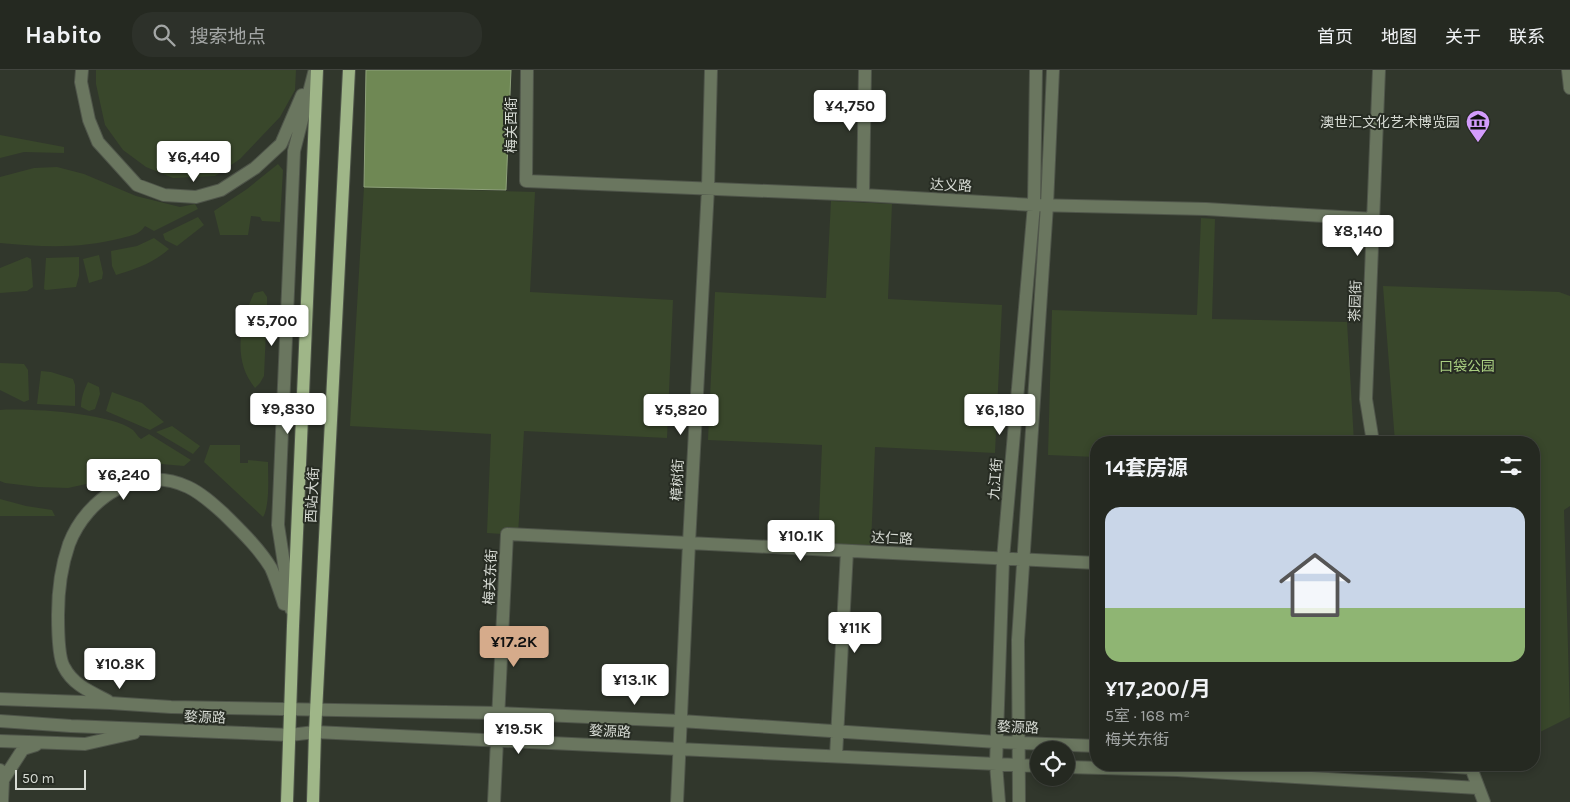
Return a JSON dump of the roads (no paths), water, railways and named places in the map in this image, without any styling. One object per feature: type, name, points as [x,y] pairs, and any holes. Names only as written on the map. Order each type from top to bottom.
[{"type":"main road","name":"西站大街","points":[[287,802],[315,70]]},
{"type":"main road","name":"西站大街","points":[[313,802],[349,70]]},
{"type":"street","points":[[82,70],[81,82],[89,120],[98,142],[137,185],[164,195],[196,197],[221,190],[255,168],[281,144],[315,70]]},
{"type":"street","points":[[293,626],[278,524],[294,151],[315,70]]},
{"type":"street","name":"梅关西街","points":[[526,181],[527,70]]},
{"type":"street","name":"樟树街","points":[[677,802],[688,543],[708,188],[711,70]]},
{"type":"street","points":[[863,195],[865,70]]},
{"type":"street","name":"九江街","points":[[1000,802],[996,764],[1003,559],[1034,205],[1036,70]]},
{"type":"street","points":[[1019,802],[1018,640],[1047,205],[1054,70]]},
{"type":"street","name":"茶园街","points":[[1372,436],[1366,399],[1379,70]]},
{"type":"street","points":[[1568,70],[1570,88]]},
{"type":"street","name":"达义路","points":[[526,181],[863,195],[1034,205],[1206,209],[1374,219]]},
{"type":"street","points":[[110,703],[78,685],[63,666],[59,640],[58,586],[69,544],[82,519],[103,496],[126,484],[147,480],[165,480],[187,486],[210,502],[246,536],[270,568],[293,626]]},
{"type":"street","name":"达仁路","points":[[507,534],[1090,563]]},
{"type":"street","name":"梅关东街","points":[[494,802],[507,534]]},
{"type":"street","points":[[836,756],[847,551]]},
{"type":"street","name":"婺源路","points":[[0,699],[171,707],[499,713],[681,721],[998,742],[1090,746]]},
{"type":"street","name":"婺源路","points":[[0,721],[150,730],[290,735],[315,732],[1030,766]]},
{"type":"street","points":[[0,741],[85,744],[150,730]]},
{"type":"street","points":[[2,802],[2,775],[23,749],[46,742]]},
{"type":"street","points":[[1075,767],[1090,767]]},
{"type":"street","points":[[1235,771],[1478,788]]},
{"type":"street","points":[[1473,771],[1484,802]]},
{"type":"place","name":"澳世汇文化艺术博览园","points":[[1478,143]]},
{"type":"park label","name":"口袋公园","points":[[1467,366]]}]
